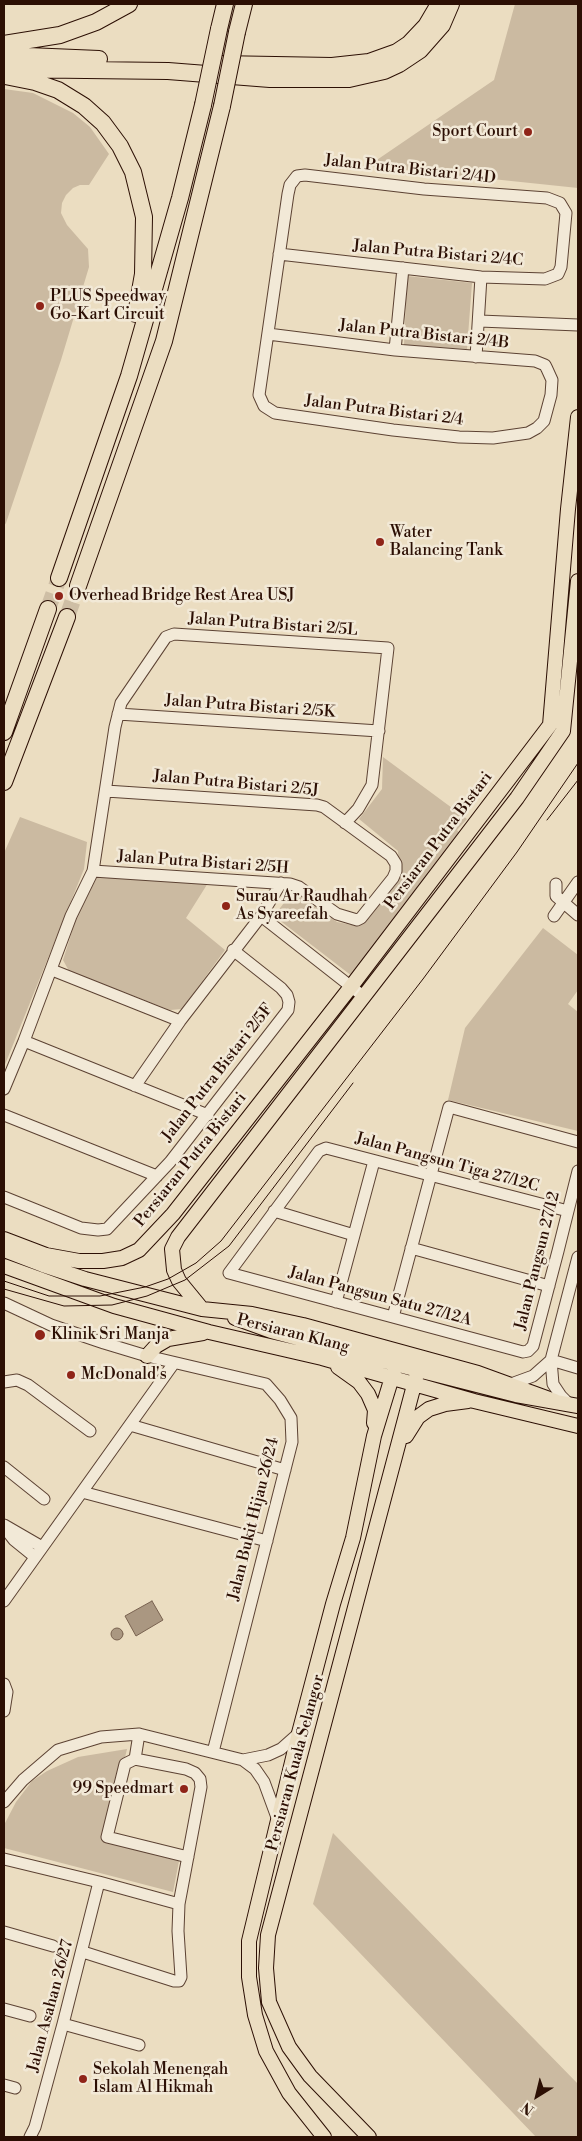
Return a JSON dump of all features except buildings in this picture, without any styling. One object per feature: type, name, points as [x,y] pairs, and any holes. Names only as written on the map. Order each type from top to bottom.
[{"type":"highway","points":[[4,44],[60,35],[96,22],[129,4]]},
{"type":"highway","points":[[59,578],[128,376],[180,198],[225,4]]},
{"type":"highway","points":[[78,586],[164,341],[222,106],[244,4]]},
{"type":"highway","points":[[4,56],[259,65],[353,65],[384,57],[409,44],[426,26],[439,4]]},
{"type":"highway","points":[[4,69],[168,72],[270,78],[349,79],[384,71],[400,64],[420,50],[442,26],[451,4]]},
{"type":"highway","points":[[4,76],[34,82],[58,90],[84,106],[103,123],[120,146],[133,172],[144,217],[144,241],[143,274],[139,305],[128,348],[128,376]]},
{"type":"highway","points":[[4,732],[48,609]]},
{"type":"highway","points":[[4,782],[67,617]]},
{"type":"main road","name":"Persiaran Putra Bistari","points":[[4,1240],[46,1255],[79,1261],[103,1261],[122,1258],[139,1250],[172,1214],[350,988],[550,725],[568,509],[578,418]]},
{"type":"main road","name":"Persiaran Putra Bistari","points":[[209,1310],[179,1281],[174,1270],[172,1249],[178,1237],[516,798],[563,731],[578,581]]},
{"type":"main road","name":"Persiaran Klang","points":[[4,1250],[85,1279],[209,1310],[252,1314],[304,1325],[512,1384],[568,1403]]},
{"type":"main road","name":"Persiaran Klang","points":[[4,1266],[114,1306],[209,1332],[322,1358],[474,1401],[578,1426]]},
{"type":"main road","points":[[209,1310],[272,1330],[418,1370],[516,1395],[568,1403]]},
{"type":"main road","points":[[147,1356],[156,1346],[168,1339],[209,1332]]},
{"type":"main road","points":[[322,1358],[347,1371],[368,1394],[375,1410],[374,1436]]},
{"type":"main road","name":"Persiaran Kuala Selangor","points":[[324,2137],[289,2093],[266,2051],[255,2015],[249,1977],[249,1941],[299,1733],[333,1604],[353,1538],[374,1436],[396,1364]]},
{"type":"main road","name":"Persiaran Kuala Selangor","points":[[368,2136],[310,2076],[289,2047],[269,2002],[268,1935],[400,1444],[418,1370]]},
{"type":"main road","points":[[400,1444],[418,1418],[429,1410],[445,1404],[474,1401]]},
{"type":"street","name":"Jalan Putra Bistari 2/4D","points":[[279,254],[290,185],[297,176],[305,175],[424,189],[548,198],[560,203],[564,207],[566,213],[564,241]]},
{"type":"street","name":"Jalan Putra Bistari 2/4C","points":[[279,254],[481,277],[545,279],[553,278],[558,274],[561,267],[564,241]]},
{"type":"street","points":[[268,334],[279,254]]},
{"type":"street","points":[[395,350],[403,268]]},
{"type":"street","points":[[476,357],[480,321],[481,277]]},
{"type":"street","points":[[480,321],[578,325]]},
{"type":"street","name":"Jalan Putra Bistari 2/4B","points":[[268,334],[395,350],[534,361],[545,365],[552,380],[551,395]]},
{"type":"street","name":"Jalan Putra Bistari 2/4","points":[[268,334],[259,395],[268,409],[282,414],[393,430],[492,438],[528,433],[537,428],[544,421],[551,395]]},
{"type":"street","name":"Jalan Putra Bistari 2/5L","points":[[118,714],[121,703],[160,643],[166,637],[174,634],[388,648],[379,731]]},
{"type":"street","points":[[4,1089],[52,970],[71,916],[93,871],[118,714]]},
{"type":"street","name":"Jalan Putra Bistari 2/5K","points":[[118,714],[379,731]]},
{"type":"street","points":[[345,823],[358,809],[372,785],[379,731]]},
{"type":"street","name":"Jalan Putra Bistari 2/5J","points":[[106,790],[324,807],[391,856],[396,864],[393,878],[361,918]]},
{"type":"street","name":"Jalan Putra Bistari 2/5H","points":[[93,871],[281,882],[299,887],[344,917],[357,920],[361,918]]},
{"type":"street","points":[[135,1086],[180,1021],[261,916],[281,882]]},
{"type":"street","points":[[554,916],[578,882]]},
{"type":"street","points":[[556,884],[556,896],[578,915]]},
{"type":"street","points":[[261,916],[350,988],[363,996]]},
{"type":"street","name":"Jalan Putra Bistari 2/5F","points":[[4,1198],[81,1228],[107,1229],[157,1176],[208,1115],[288,1010],[289,1002],[287,995],[281,988],[233,950]]},
{"type":"street","points":[[52,970],[180,1021]]},
{"type":"street","points":[[24,1041],[208,1115]]},
{"type":"street","points":[[393,1317],[449,1107],[578,1142]]},
{"type":"street","points":[[4,1115],[157,1176]]},
{"type":"street","name":"Jalan Pangsun Tiga 27/12C","points":[[274,1211],[319,1151],[326,1148],[568,1211]]},
{"type":"street","points":[[336,1302],[374,1161]]},
{"type":"street","name":"Jalan Pangsun 27/12","points":[[523,1352],[528,1351],[533,1346],[578,1171]]},
{"type":"street","points":[[274,1211],[354,1235]]},
{"type":"street","name":"Jalan Pangsun Satu 27/12A","points":[[274,1211],[229,1274],[523,1352]]},
{"type":"street","points":[[411,1248],[549,1286]]},
{"type":"street","points":[[558,1251],[578,1257],[551,1360],[553,1384],[560,1396],[568,1403]]},
{"type":"street","name":"Jalan Bukit Hijau 26/24","points":[[4,1303],[51,1326],[147,1356],[266,1384],[280,1400],[291,1418],[292,1442],[213,1752]]},
{"type":"street","points":[[551,1360],[578,1368]]},
{"type":"street","points":[[512,1384],[533,1376],[551,1360]]},
{"type":"street","points":[[4,1600],[174,1362]]},
{"type":"street","points":[[4,1382],[17,1380],[28,1385],[90,1431]]},
{"type":"street","points":[[130,1425],[285,1470]]},
{"type":"street","points":[[4,1467],[44,1498]]},
{"type":"street","points":[[82,1492],[267,1541]]},
{"type":"street","points":[[4,1526],[42,1547]]},
{"type":"street","points":[[4,1526],[14,1540],[35,1557]]},
{"type":"street","points":[[4,1684],[7,1692],[4,1711]]},
{"type":"street","points":[[243,1760],[268,1756],[281,1749],[299,1733]]},
{"type":"street","points":[[135,1759],[138,1734]]},
{"type":"street","points":[[4,1802],[23,1780],[58,1750],[100,1737],[138,1734],[243,1760],[255,1769],[264,1782],[278,1820]]},
{"type":"street","points":[[83,1952],[174,1981],[179,1981],[182,1970],[178,1931],[179,1904],[188,1857],[201,1787],[200,1779],[195,1773],[186,1769],[135,1759],[125,1764],[107,1837],[188,1857]]},
{"type":"street","points":[[4,1859],[179,1904]]},
{"type":"street","name":"Jalan Asahan 26/27","points":[[30,2137],[35,2127],[83,1952],[99,1882]]},
{"type":"street","points":[[4,1932],[54,1946]]},
{"type":"street","points":[[4,2009],[30,2016]]},
{"type":"street","points":[[63,2024],[139,2045]]},
{"type":"shaded area","points":[[515,4],[578,4],[578,188],[368,166],[494,80]]},
{"type":"shaded area","name":"PLUS Speedway Go-Kart Circuit","points":[[4,89],[33,93],[73,113],[90,127],[109,154],[89,185],[80,185],[73,188],[66,195],[62,203],[61,213],[67,225],[88,249],[89,267],[61,360],[4,526]]},
{"type":"shaded area","points":[[407,276],[472,283],[467,349],[404,345]]},
{"type":"shaded area","points":[[383,757],[467,819],[457,830],[461,835],[352,976],[274,916],[293,891],[337,922],[357,926],[399,877],[398,851],[359,819],[382,789]]},
{"type":"shaded area","points":[[20,817],[87,842],[84,869],[4,1067],[4,853]]},
{"type":"shaded area","points":[[95,876],[208,883],[186,918],[225,950],[182,1009],[170,1010],[69,971],[63,960],[76,919]]},
{"type":"shaded area","points":[[543,928],[578,955],[578,990],[568,1004],[578,1012],[578,1131],[448,1100],[465,1028]]},
{"type":"shaded area","points":[[152,1601],[163,1620],[136,1636],[125,1616]]},
{"type":"shaded area","points":[[115,1628],[119,1628],[123,1634],[119,1640],[115,1640],[111,1636],[111,1632]]},
{"type":"shaded area","points":[[127,1749],[105,1842],[179,1861],[173,1892],[4,1848],[4,1825],[16,1802],[32,1781],[47,1771],[78,1757]]},
{"type":"shaded area","points":[[333,1833],[578,2084],[578,2137],[536,2137],[313,1904]]},
{"type":"tunnel","points":[[48,609],[59,578]]},
{"type":"tunnel","points":[[67,617],[78,586]]},
{"type":"tram line","points":[[4,1281],[49,1296],[100,1296],[145,1287],[168,1279],[196,1263],[221,1241],[423,979],[517,852],[578,763]]},
{"type":"tram line","points":[[547,820],[578,780]]},
{"type":"tram line","points":[[4,1289],[64,1306],[112,1305],[147,1296],[185,1280],[229,1246],[353,1083]]},
{"type":"place","name":"Sport Court","points":[[528,132]]},
{"type":"place","name":"PLUS Speedway Go-Kart Circuit","points":[[40,306]]},
{"type":"place","name":"Water Balancing Tank","points":[[380,542]]},
{"type":"place","name":"Overhead Bridge Rest Area USJ","points":[[59,596]]},
{"type":"place","name":"Surau Ar Raudhah As Syareefah","points":[[226,906]]},
{"type":"place","name":"Klinik Sri Manja","points":[[40,1335]]},
{"type":"place","name":"McDonald's","points":[[71,1375]]},
{"type":"place","name":"99 Speedmart","points":[[184,1789]]},
{"type":"place","name":"Sekolah Menengah Islam Al Hikmah","points":[[83,2079]]}]
